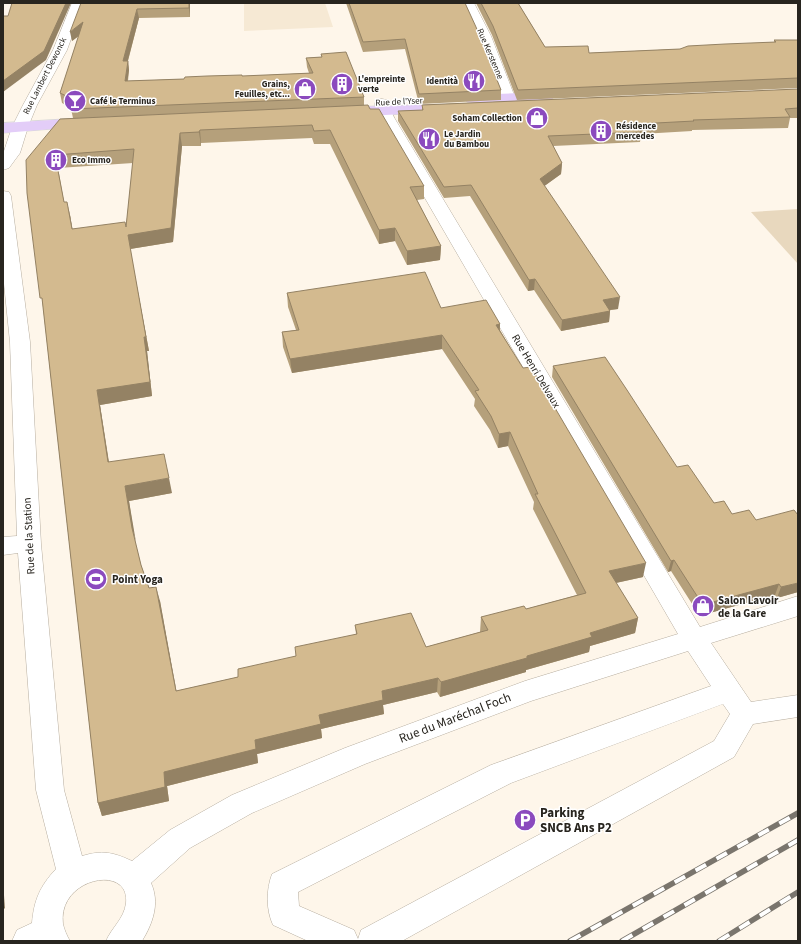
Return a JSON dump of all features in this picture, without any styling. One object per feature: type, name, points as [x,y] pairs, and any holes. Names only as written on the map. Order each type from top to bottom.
[{"type":"main road","name":"Rue de l'Yser","points":[[339,109],[559,99]]},
{"type":"main road","points":[[3,119],[22,123]]},
{"type":"main road","points":[[3,128],[22,123],[97,119]]},
{"type":"street","name":"Rue Lambert Dewonck","points":[[22,123],[60,50],[78,3]]},
{"type":"street","name":"Rue Kerstenne","points":[[468,3],[484,36],[509,101]]},
{"type":"street","name":"Rue Henri Delvaux","points":[[382,107],[693,638],[745,714]]},
{"type":"street","points":[[3,165],[12,153],[22,123]]},
{"type":"street","name":"Rue de la Station","points":[[3,196],[12,343],[50,790],[72,874]]},
{"type":"street","points":[[3,546],[28,544]]},
{"type":"street","name":"Rue du Maréchal Foch","points":[[134,879],[180,839],[249,801],[355,756],[525,692],[798,606]]},
{"type":"street","points":[[343,941],[284,914],[283,884],[501,774],[728,691]]},
{"type":"street","points":[[372,941],[724,749],[745,714],[798,706]]},
{"type":"street","points":[[43,938],[46,911],[55,891],[72,874],[89,867],[106,865],[122,869],[134,879],[142,896],[140,916],[128,936],[122,941]]},
{"type":"shaded area","points":[[244,3],[325,3],[333,27],[244,31]]},
{"type":"shaded area","points":[[798,209],[798,264],[751,212]]},
{"type":"building","points":[[12,3],[66,3],[44,51],[3,81],[3,16],[8,16]]},
{"type":"building","points":[[81,3],[189,3],[189,8],[137,9],[123,61],[128,61],[125,81],[184,79],[185,77],[207,76],[313,73],[306,58],[322,57],[321,54],[346,52],[364,97],[71,109],[77,101],[60,93],[83,22],[70,32]]},
{"type":"building","points":[[349,3],[465,3],[501,90],[419,94],[405,39],[363,42]]},
{"type":"building","points":[[481,3],[518,3],[545,47],[588,46],[589,53],[680,49],[688,46],[776,42],[774,40],[798,40],[798,78],[518,90],[493,26]]},
{"type":"building","points":[[798,89],[798,108],[785,109],[790,117],[693,120],[694,121],[637,124],[641,132],[548,136],[562,163],[540,179],[620,297],[603,300],[610,311],[562,320],[535,279],[529,280],[471,185],[444,187],[398,111],[423,110],[422,105]]},
{"type":"building","points":[[368,105],[370,109],[379,109],[424,186],[410,187],[441,246],[407,251],[395,228],[379,230],[330,130],[314,131],[312,125],[200,130],[199,132],[180,133],[171,228],[128,235],[146,337],[144,337],[150,382],[97,390],[108,462],[164,454],[169,478],[125,486],[132,528],[141,565],[149,588],[156,587],[176,691],[238,677],[238,669],[296,656],[295,647],[357,634],[355,625],[411,613],[426,647],[488,630],[481,617],[524,606],[526,609],[586,593],[535,494],[538,494],[510,432],[499,434],[491,416],[475,391],[479,390],[442,335],[290,359],[282,332],[299,330],[287,293],[425,272],[441,308],[486,300],[500,324],[496,325],[523,368],[531,367],[646,563],[609,571],[638,618],[590,633],[592,637],[527,656],[527,658],[441,682],[438,678],[382,691],[383,700],[319,715],[321,724],[255,740],[256,749],[164,772],[165,787],[98,803],[42,298],[40,298],[27,193],[26,160],[60,119]],"holes":[[[134,149],[126,227],[125,222],[72,229],[67,202],[64,202],[55,155]]]},
{"type":"building","points":[[605,357],[677,467],[688,465],[714,503],[724,501],[732,514],[749,510],[756,520],[794,510],[798,515],[798,583],[781,587],[779,584],[709,603],[699,599],[674,560],[671,561],[553,366]]},
{"type":"railway","points":[[570,941],[798,813]]},
{"type":"railway","points":[[622,941],[798,840]]},
{"type":"railway","points":[[719,941],[798,892]]},
{"type":"place","name":"Identità","points":[[474,81]]},
{"type":"place","name":"L'empreinte verte","points":[[342,84]]},
{"type":"place","name":"Grains, Feuilles, etc...","points":[[305,89]]},
{"type":"place","name":"Café le Terminus","points":[[75,101]]},
{"type":"place","name":"Soham Collection","points":[[537,118]]},
{"type":"place","name":"Résidence mercedes","points":[[601,131]]},
{"type":"place","name":"Le Jardin du Bambou","points":[[429,139]]},
{"type":"place","name":"Eco Immo","points":[[56,160]]},
{"type":"place","name":"Point Yoga","points":[[96,579]]},
{"type":"place","name":"Salon Lavoir de la Gare","points":[[703,606]]},
{"type":"place","name":"Parking SNCB Ans P2","points":[[525,820]]}]
